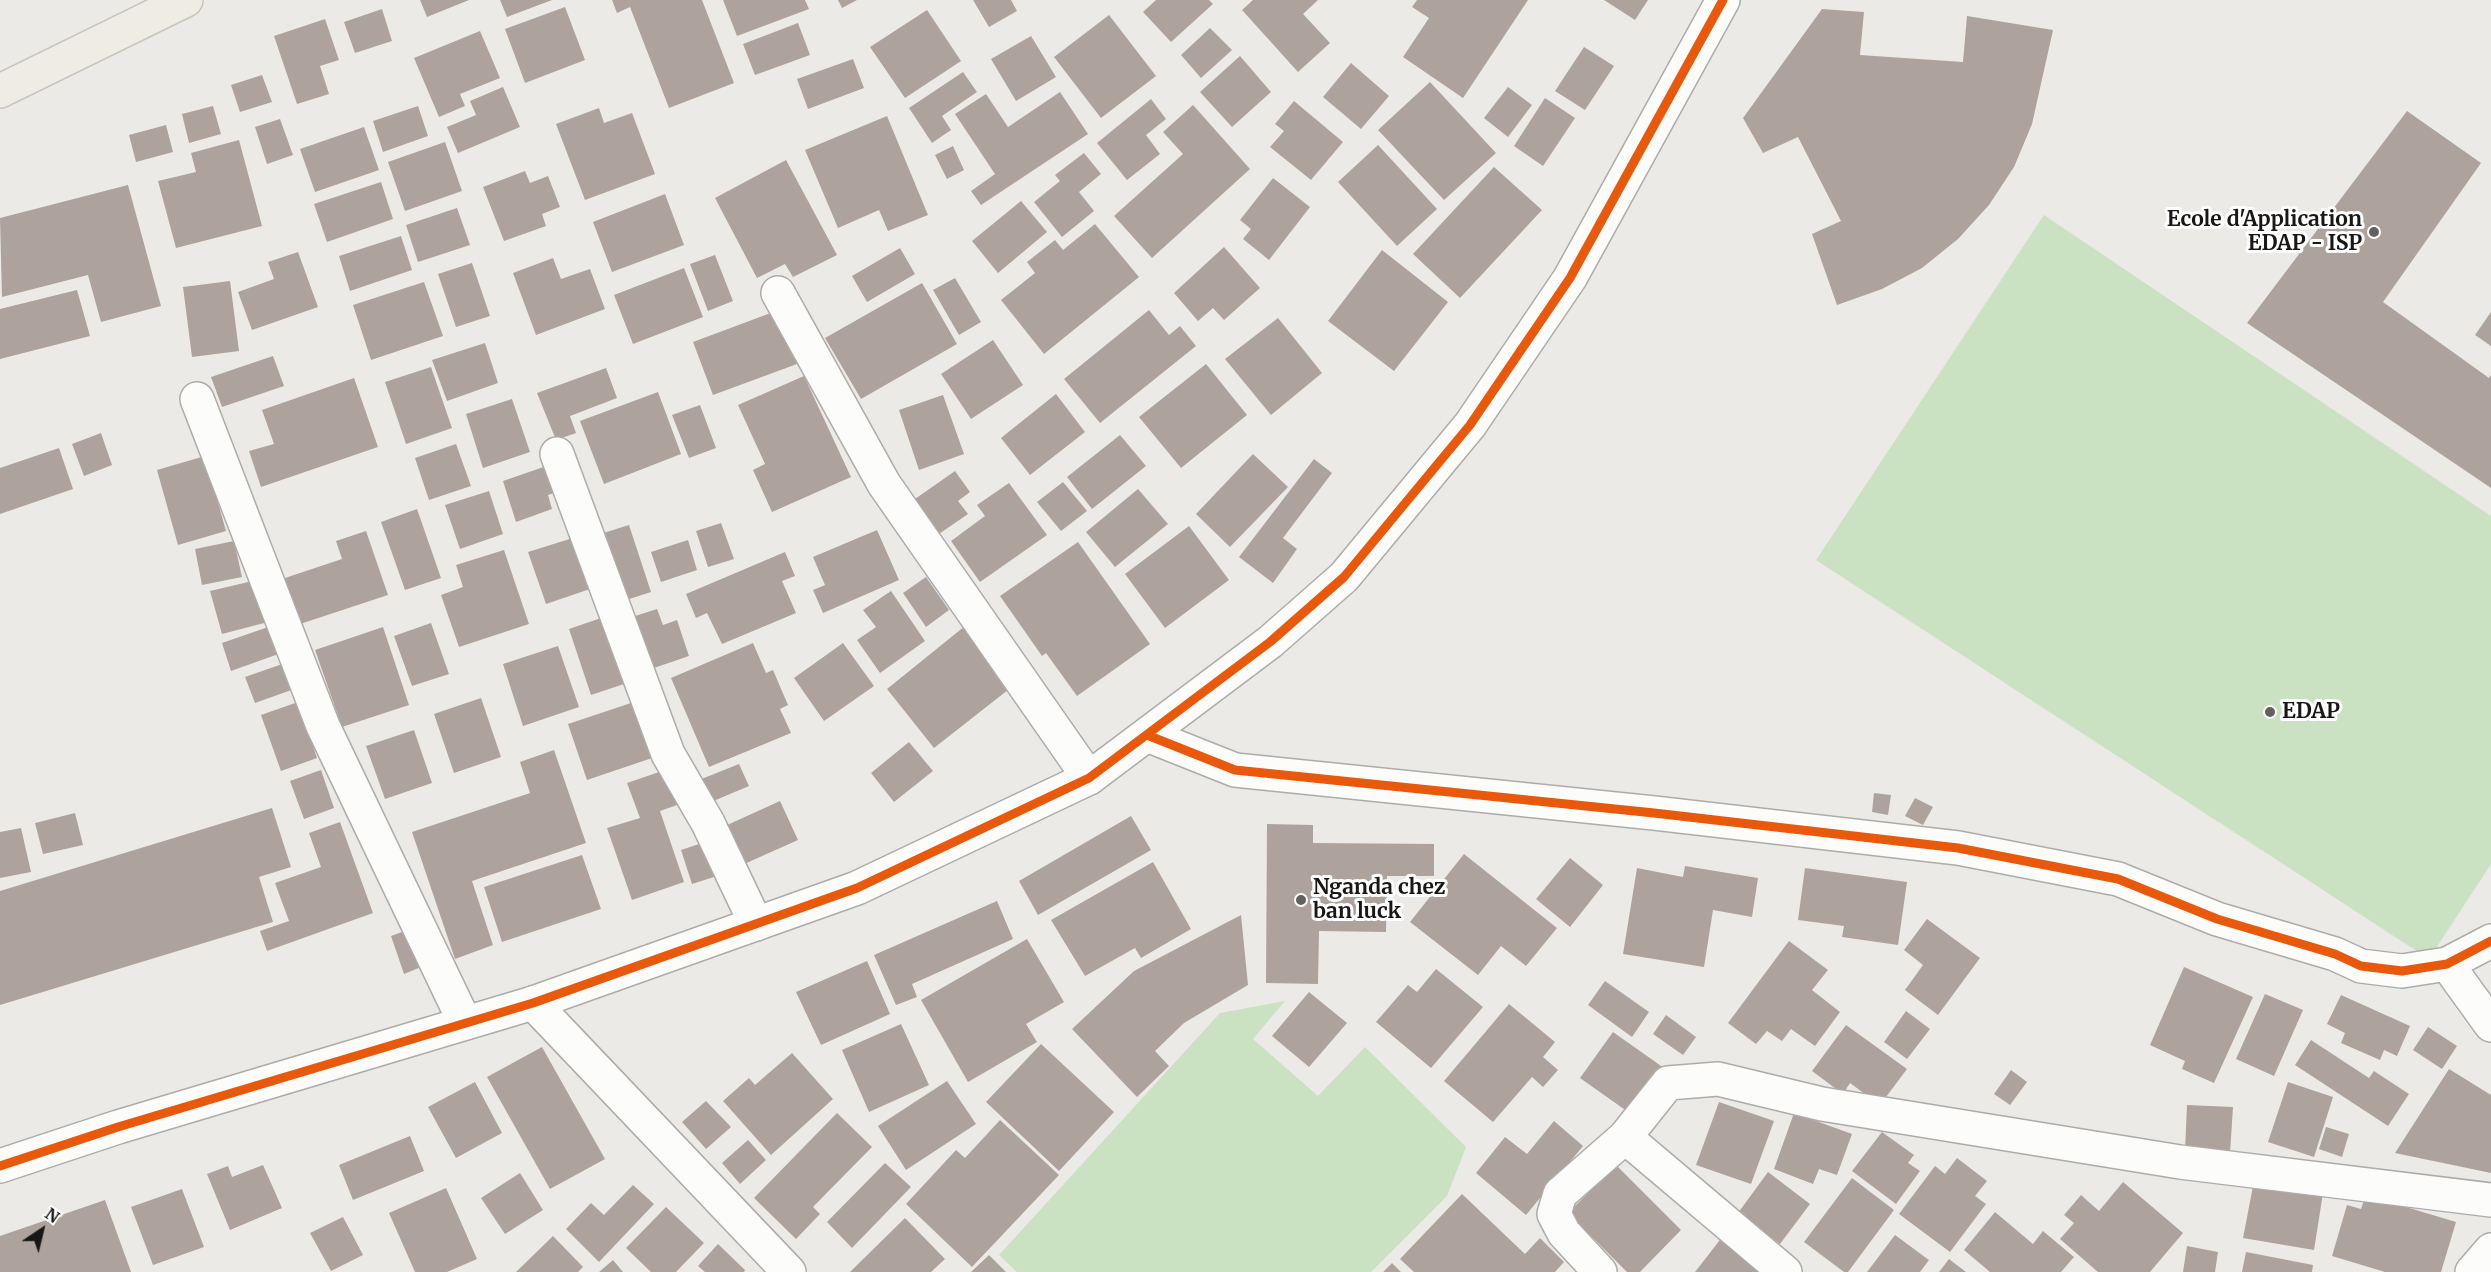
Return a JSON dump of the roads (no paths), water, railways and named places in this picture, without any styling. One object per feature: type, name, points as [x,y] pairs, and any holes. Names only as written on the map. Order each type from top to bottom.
[{"type":"main road","points":[[0,91],[186,0]]},
{"type":"street","points":[[0,1166],[129,1123],[533,1003],[756,924],[857,888],[1089,778],[1270,642],[1344,577],[1470,425],[1570,278],[1723,0]]},
{"type":"street","points":[[778,293],[884,484],[1089,778]]},
{"type":"street","points":[[197,399],[323,726],[465,1023]]},
{"type":"street","points":[[557,454],[668,754],[708,823],[756,924]]},
{"type":"street","points":[[1147,735],[1235,770],[1654,813],[1958,849],[2118,879],[2217,919],[2335,954],[2361,966],[2402,972],[2447,964],[2491,941]]},
{"type":"street","points":[[2447,964],[2491,1025]]},
{"type":"street","points":[[533,1003],[789,1272]]},
{"type":"street","points":[[1600,1272],[1564,1233],[1554,1214],[1560,1194],[1625,1137],[1668,1083],[1718,1079],[1822,1104],[2180,1162],[2491,1200]]},
{"type":"street","points":[[1625,1137],[1785,1272]]},
{"type":"street","points":[[2472,1272],[2491,1250]]},
{"type":"place","name":"Ecole d'Application EDAP - ISP","points":[[2374,232]]},
{"type":"place","name":"EDAP","points":[[2270,712]]},
{"type":"place","name":"Nganda chez ban luck","points":[[1301,900]]}]
